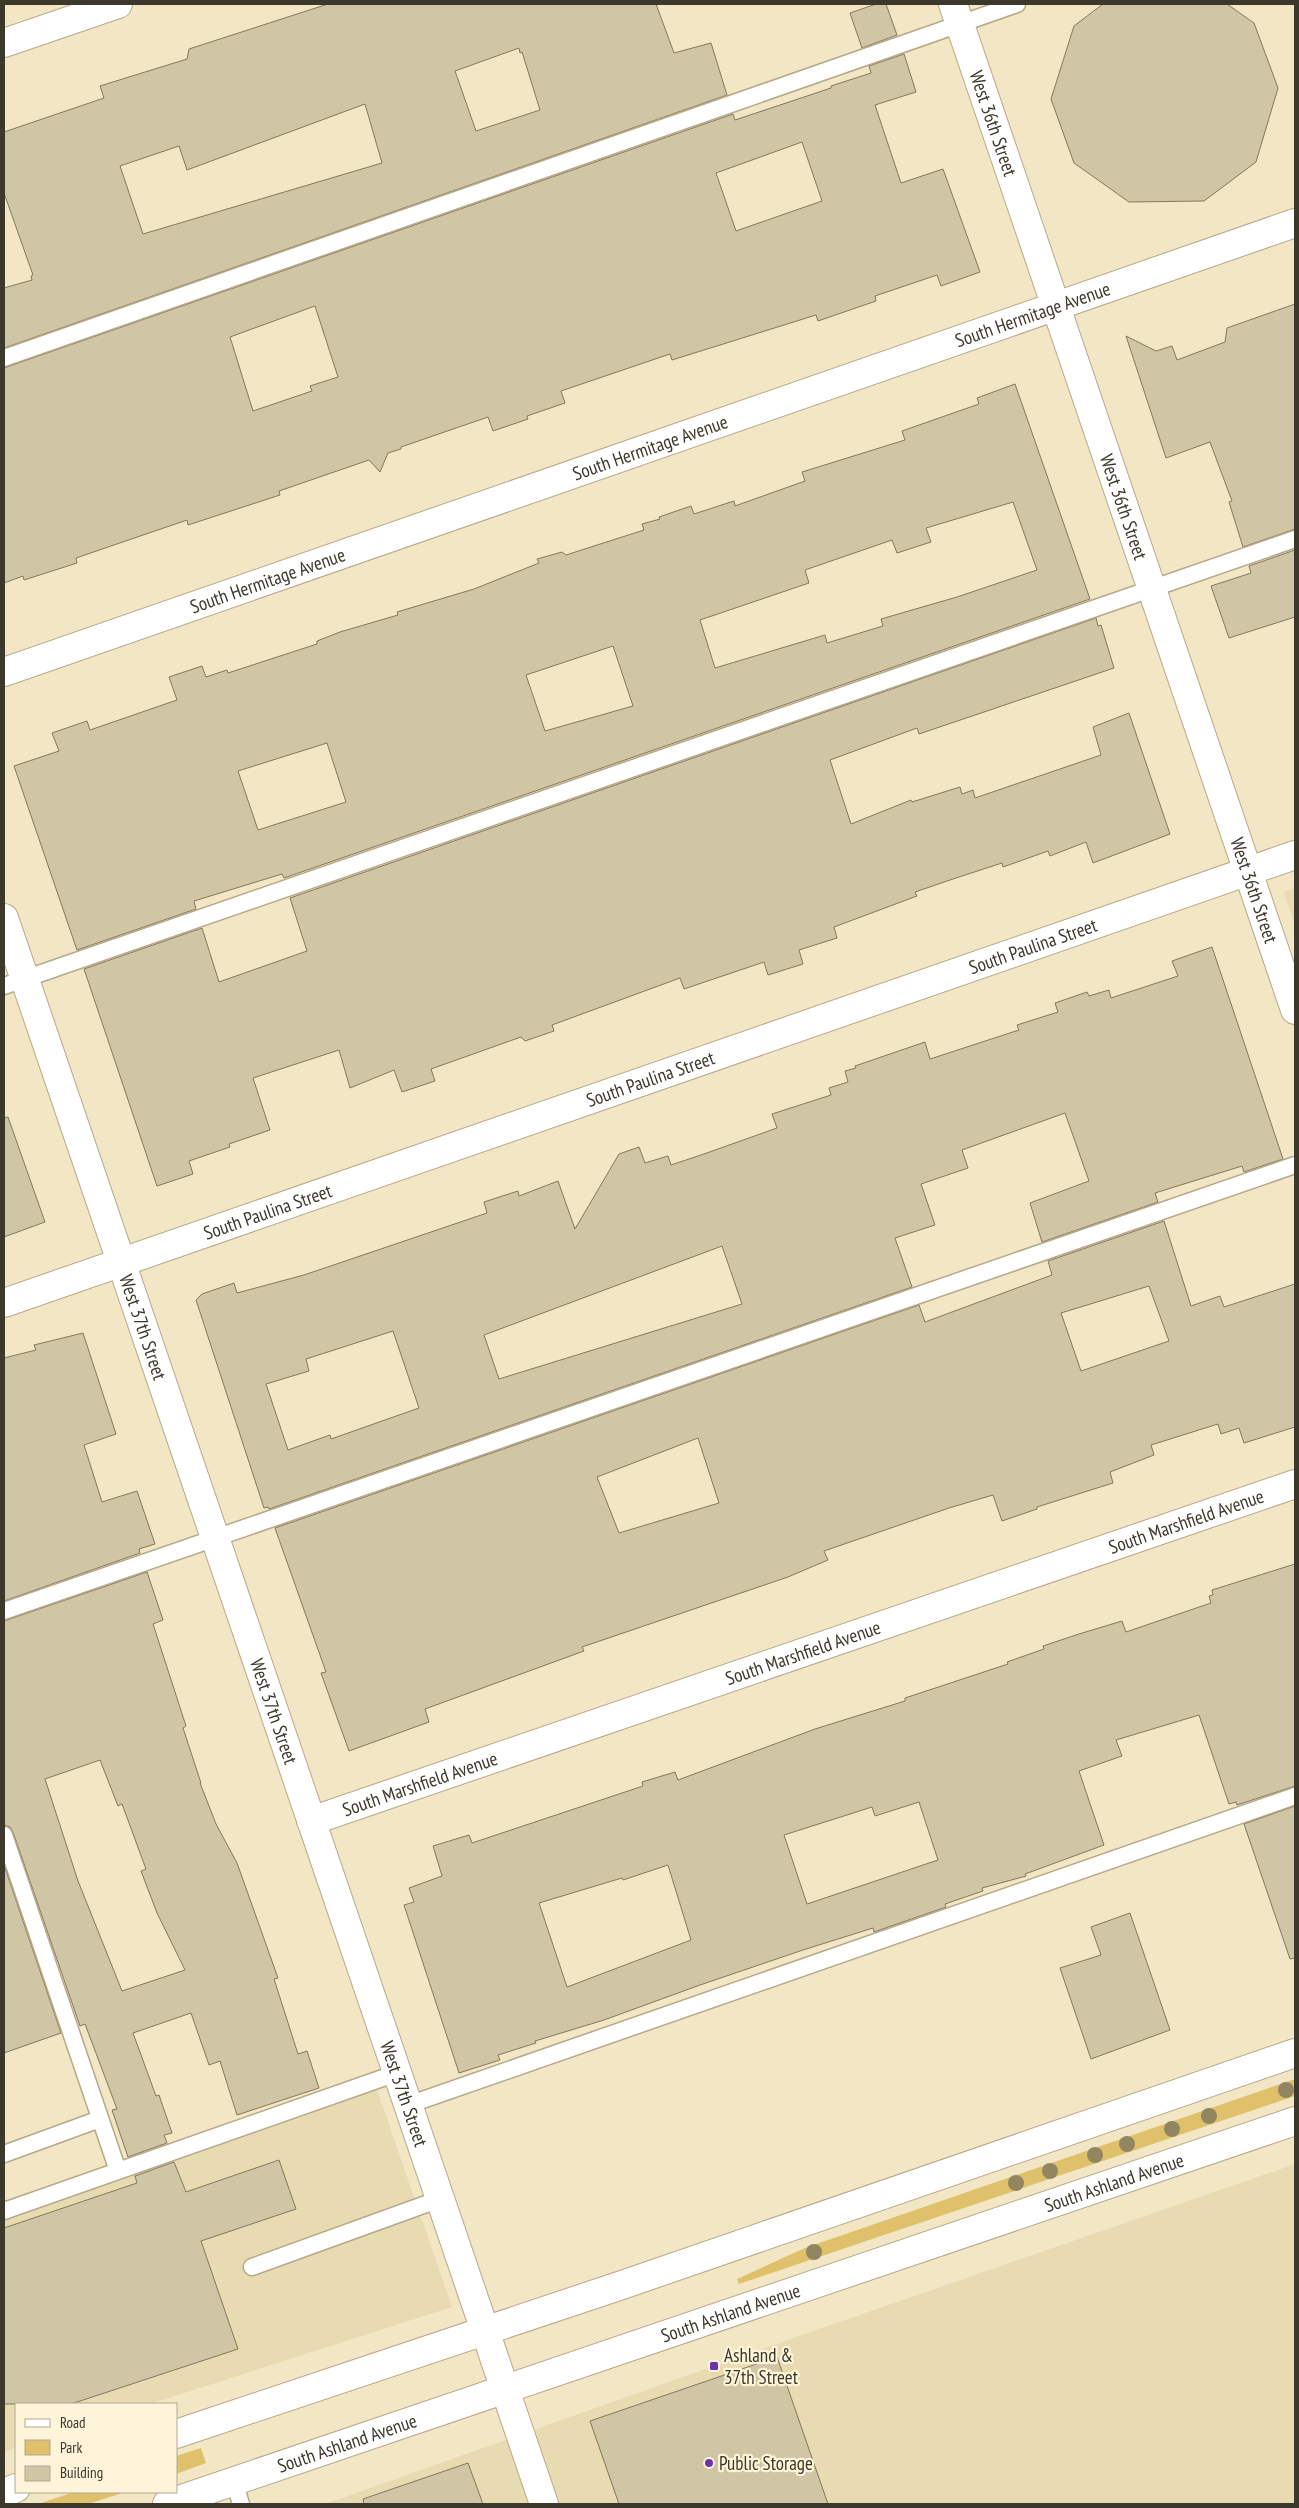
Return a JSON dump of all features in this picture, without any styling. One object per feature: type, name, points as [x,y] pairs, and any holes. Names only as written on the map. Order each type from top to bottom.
[{"type":"street","points":[[4,43],[118,4]]},
{"type":"street","name":"West 36th Street","points":[[956,14],[1295,1010]]},
{"type":"street","name":"South Hermitage Avenue","points":[[4,672],[1295,224]]},
{"type":"street","name":"South Paulina Street","points":[[4,1303],[1295,854]]},
{"type":"street","name":"West 37th Street","points":[[4,918],[14,982],[121,1262],[544,2504]]},
{"type":"street","name":"South Marshfield Avenue","points":[[311,1821],[1295,1484]]},
{"type":"street","points":[[178,2433],[484,2329],[618,2286],[1295,2052]]},
{"type":"street","name":"South Ashland Avenue","points":[[167,2504],[237,2493],[505,2390],[1295,2122]]},
{"type":"lane","points":[[4,358],[956,14],[1017,4]]},
{"type":"lane","points":[[14,982],[1295,539]]},
{"type":"lane","points":[[4,1610],[1295,1165]]},
{"type":"lane","points":[[408,2105],[1295,1796]]},
{"type":"lane","points":[[4,1835],[118,2171]]},
{"type":"lane","points":[[4,2211],[397,2073]]},
{"type":"lane","points":[[4,2154],[100,2119]]},
{"type":"lane","points":[[252,2267],[440,2199]]},
{"type":"shaded area","points":[[1295,888],[1295,926],[1284,892]]},
{"type":"shaded area","points":[[374,2081],[452,2307],[153,2403],[15,2403],[15,2448],[4,2452],[4,2211]]},
{"type":"shaded area","points":[[1295,2164],[1295,2504],[325,2504],[779,2343]]},
{"type":"green space","points":[[1295,2079],[1295,2096],[739,2284],[737,2279],[805,2248]]},
{"type":"green space","points":[[201,2448],[206,2463],[178,2473],[178,2455]]},
{"type":"green space","points":[[71,2493],[122,2493],[88,2504],[38,2504]]},
{"type":"building","points":[[328,4],[656,4],[674,53],[711,43],[727,95],[4,348],[4,288],[32,280],[31,276],[33,275],[4,193],[4,132],[104,98],[100,86],[187,59],[189,49]],"holes":[[[519,48],[520,53],[522,52],[540,110],[476,131],[455,71]],[[365,104],[382,163],[143,234],[120,166],[179,146],[187,170]]]},
{"type":"building","points":[[876,4],[886,4],[897,35],[862,48],[850,13]]},
{"type":"building","points":[[1103,4],[1227,4],[1254,23],[1278,88],[1256,162],[1204,201],[1129,202],[1074,163],[1051,99],[1074,26]]},
{"type":"building","points":[[904,54],[916,92],[875,105],[901,183],[943,169],[980,272],[941,286],[937,275],[875,296],[876,301],[818,321],[816,315],[672,360],[670,354],[561,391],[565,403],[527,416],[528,419],[493,431],[488,417],[401,447],[401,449],[388,453],[380,472],[369,460],[279,491],[280,495],[188,525],[187,520],[76,558],[77,563],[24,580],[23,576],[4,583],[4,368],[733,114],[735,120],[831,88],[831,86],[871,73],[869,66]],"holes":[[[802,142],[822,201],[736,231],[716,173]],[[315,306],[338,377],[310,386],[312,391],[253,411],[230,337]]]},
{"type":"building","points":[[1295,304],[1295,529],[1243,547],[1229,502],[1232,501],[1210,442],[1166,458],[1126,336],[1156,351],[1172,346],[1177,360],[1225,342],[1227,328]]},
{"type":"building","points":[[1015,384],[1090,599],[284,878],[282,874],[194,901],[196,909],[77,950],[14,766],[59,751],[52,733],[87,721],[90,730],[177,700],[169,677],[202,666],[206,677],[227,670],[228,673],[317,644],[317,641],[340,632],[398,615],[397,612],[474,589],[539,563],[537,559],[562,552],[566,555],[644,530],[642,524],[660,519],[659,517],[691,506],[694,514],[734,501],[735,506],[805,481],[802,472],[905,440],[902,431],[979,404],[977,398]],"holes":[[[1013,502],[1037,570],[957,597],[881,619],[883,626],[827,643],[825,635],[715,668],[700,620],[809,583],[805,570],[892,540],[897,553],[931,542],[926,528]],[[613,646],[633,706],[545,731],[526,675]],[[327,743],[346,802],[258,830],[238,771]]]},
{"type":"building","points":[[1295,550],[1295,617],[1229,638],[1211,586],[1251,573],[1249,566]]},
{"type":"building","points":[[1096,618],[1098,626],[1101,625],[1114,668],[919,734],[917,728],[830,760],[851,824],[911,800],[912,802],[960,787],[962,794],[973,790],[975,798],[1101,755],[1093,727],[1129,713],[1170,834],[1093,863],[1086,842],[1050,856],[1048,851],[1003,867],[1002,863],[956,878],[915,892],[917,896],[834,927],[837,938],[799,950],[803,964],[768,975],[764,962],[684,989],[680,978],[552,1025],[554,1031],[525,1041],[521,1037],[431,1069],[435,1081],[402,1092],[394,1070],[350,1088],[339,1050],[253,1078],[270,1130],[229,1144],[230,1147],[189,1161],[193,1174],[157,1186],[84,969],[202,928],[219,982],[307,951],[290,898]]},
{"type":"building","points":[[1212,947],[1283,1159],[1244,1172],[1242,1166],[1155,1193],[1158,1202],[1042,1242],[1030,1203],[1089,1181],[1065,1113],[962,1150],[968,1168],[921,1184],[935,1225],[895,1238],[912,1287],[269,1509],[268,1507],[264,1508],[196,1300],[202,1294],[234,1283],[237,1293],[304,1275],[487,1213],[484,1202],[518,1191],[519,1196],[558,1181],[575,1229],[619,1154],[639,1147],[645,1163],[668,1156],[671,1165],[704,1154],[777,1128],[772,1114],[831,1095],[829,1088],[848,1082],[845,1071],[856,1068],[855,1066],[925,1042],[930,1059],[1019,1030],[1017,1025],[1058,1012],[1055,1003],[1087,992],[1089,996],[1109,990],[1111,998],[1178,976],[1172,961]],"holes":[[[722,1246],[742,1304],[499,1379],[484,1335]],[[393,1331],[419,1408],[331,1439],[330,1435],[288,1450],[266,1384],[309,1371],[306,1359]]]},
{"type":"building","points":[[8,1117],[45,1222],[4,1237],[4,1118]]},
{"type":"building","points":[[1164,1221],[1191,1306],[1220,1296],[1224,1307],[1295,1284],[1295,1427],[1244,1443],[1239,1428],[1221,1434],[1218,1424],[1151,1445],[1154,1455],[1110,1472],[1113,1483],[1037,1507],[1037,1509],[1002,1521],[993,1495],[949,1508],[824,1551],[828,1560],[788,1577],[582,1647],[584,1651],[425,1709],[429,1722],[349,1751],[321,1673],[326,1672],[275,1528],[919,1305],[925,1322],[1052,1275],[1048,1261]],"holes":[[[1149,1286],[1169,1341],[1081,1371],[1061,1313]],[[698,1438],[719,1503],[619,1533],[597,1477]]]},
{"type":"building","points":[[83,1333],[116,1434],[84,1445],[102,1502],[137,1491],[155,1544],[139,1549],[140,1553],[4,1601],[4,1358],[36,1350],[34,1345]]},
{"type":"building","points":[[1295,1564],[1295,1786],[1237,1805],[1236,1802],[1229,1804],[1199,1715],[1116,1740],[1122,1756],[1079,1771],[1104,1845],[1025,1874],[1026,1876],[982,1888],[983,1891],[945,1904],[946,1907],[874,1932],[873,1928],[803,1950],[604,2020],[535,2041],[536,2043],[498,2055],[500,2060],[459,2073],[404,1905],[414,1902],[409,1888],[442,1876],[433,1846],[469,1835],[472,1843],[643,1786],[642,1782],[675,1772],[678,1780],[815,1729],[905,1701],[905,1698],[1008,1664],[1007,1662],[1044,1649],[1043,1646],[1079,1634],[1122,1621],[1126,1632],[1211,1603],[1209,1596],[1213,1595],[1212,1590]],"holes":[[[919,1802],[938,1860],[807,1904],[784,1835],[872,1807],[875,1816]],[[668,1865],[691,1940],[567,1987],[539,1903],[622,1878],[623,1880]]]},
{"type":"building","points":[[147,1572],[163,1620],[153,1624],[186,1726],[183,1728],[200,1783],[216,1824],[237,1863],[278,1978],[274,1979],[298,2054],[307,2051],[319,2088],[237,2115],[220,2061],[209,2065],[191,2013],[133,2033],[156,2096],[159,2095],[172,2133],[164,2135],[167,2143],[128,2157],[112,2110],[117,2109],[85,2024],[80,2026],[13,1832],[10,1827],[4,1825],[4,1621]],"holes":[[[100,1760],[118,1806],[122,1804],[146,1869],[141,1871],[157,1913],[185,1970],[122,1991],[78,1881],[45,1779]]]},
{"type":"building","points":[[1295,1806],[1295,1958],[1290,1959],[1244,1824]]},
{"type":"building","points":[[4,1865],[61,2033],[4,2053]]},
{"type":"building","points":[[1130,1913],[1170,2030],[1091,2059],[1060,1968],[1101,1955],[1091,1927]]},
{"type":"building","points":[[279,2160],[296,2209],[201,2241],[238,2349],[74,2403],[4,2404],[4,2228],[137,2183],[135,2176],[174,2162],[186,2192]]},
{"type":"building","name":"Public Storage","points":[[777,2357],[828,2504],[619,2504],[590,2421]]},
{"type":"building","points":[[468,2463],[483,2504],[364,2504],[363,2499]]},
{"type":"place","name":"Ashland & 37th Street","points":[[714,2366]]},
{"type":"place","name":"Public Storage","points":[[709,2463]]}]
